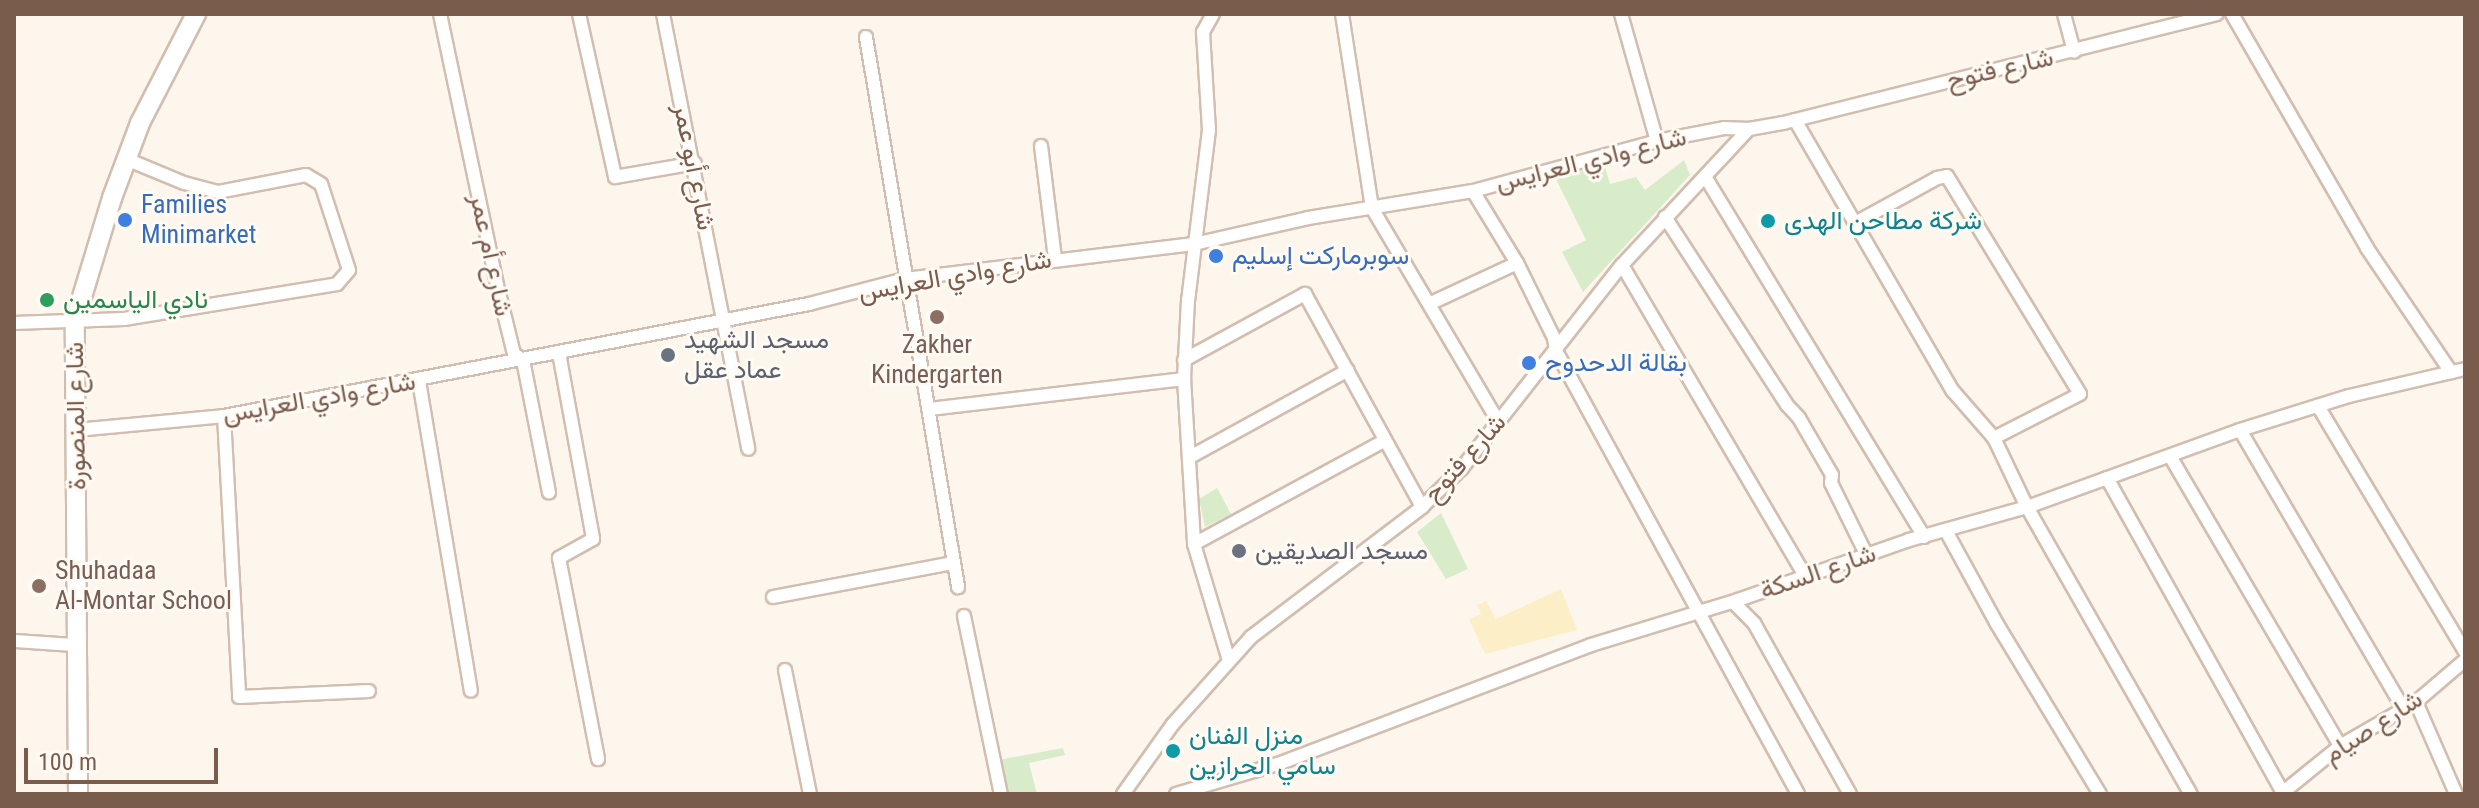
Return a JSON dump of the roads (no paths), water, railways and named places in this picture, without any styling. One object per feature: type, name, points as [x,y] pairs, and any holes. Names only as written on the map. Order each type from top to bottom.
[{"type":"main road","name":"شارع المنصورة","points":[[78,794],[75,320],[140,123],[196,14]]},
{"type":"street","name":"شارع أم عمر","points":[[440,14],[499,293],[514,354],[523,360],[549,492]]},
{"type":"street","points":[[579,14],[615,177],[695,163]]},
{"type":"street","name":"شارع أبو عمر","points":[[663,14],[695,163],[748,449]]},
{"type":"street","points":[[1213,14],[1203,32],[1209,130],[1194,244],[1184,379],[1194,544],[1229,661]]},
{"type":"street","points":[[1342,14],[1372,208],[1431,303],[1499,423]]},
{"type":"street","points":[[1621,14],[1657,141]]},
{"type":"street","points":[[2064,14],[2074,52]]},
{"type":"street","name":"شارع فتوح","points":[[1789,121],[2216,14]]},
{"type":"street","points":[[2232,14],[2367,248],[2451,372]]},
{"type":"street","points":[[866,37],[958,587]]},
{"type":"street","points":[[1789,121],[1857,222],[1953,391],[1994,438],[2027,507],[2191,794]]},
{"type":"street","name":"شارع وادي العرايس","points":[[77,430],[224,416],[419,381],[809,304],[905,279],[1194,244],[1308,218],[1473,191],[1657,141],[1724,128],[1749,129],[1789,121]]},
{"type":"street","name":"شارع فتوح","points":[[1123,794],[1173,724],[1274,616],[1422,507],[1462,468],[1622,265],[1749,129]]},
{"type":"street","points":[[1041,146],[1055,259]]},
{"type":"street","points":[[14,323],[124,319],[337,284],[349,270],[321,184],[306,175],[218,192],[184,183],[126,159]]},
{"type":"street","points":[[1857,222],[1937,178],[1947,176],[2080,394],[1994,438]]},
{"type":"street","points":[[1706,178],[1924,537]]},
{"type":"street","points":[[1473,191],[1517,263],[1554,338],[1556,351],[1798,794]]},
{"type":"street","points":[[1665,217],[1787,405],[1799,418],[1832,475],[1831,483],[1867,556]]},
{"type":"street","points":[[1431,303],[1517,263]]},
{"type":"street","points":[[1622,265],[1806,577]]},
{"type":"street","points":[[1184,360],[1305,294],[1422,507]]},
{"type":"street","points":[[559,353],[593,539],[559,558],[598,759]]},
{"type":"street","name":"شارع السكة","points":[[1176,794],[1278,764],[1487,683],[1924,537],[2027,507],[2240,430],[2318,406],[2465,369]]},
{"type":"street","points":[[1190,457],[1348,370]]},
{"type":"street","points":[[929,409],[1184,379]]},
{"type":"street","points":[[419,381],[471,691]]},
{"type":"street","points":[[2318,406],[2465,652]]},
{"type":"street","points":[[224,416],[239,697],[369,691]]},
{"type":"street","points":[[2240,430],[2404,710]]},
{"type":"street","points":[[1194,544],[1384,441]]},
{"type":"street","points":[[2170,456],[2340,746]]},
{"type":"street","points":[[2107,478],[2282,793]]},
{"type":"street","points":[[1946,531],[1997,624],[2100,794]]},
{"type":"street","points":[[773,597],[953,563]]},
{"type":"street","points":[[1733,602],[1754,623],[1850,794]]},
{"type":"street","points":[[964,616],[1001,794]]},
{"type":"street","points":[[14,641],[75,645]]},
{"type":"street","name":"شارع صيام","points":[[2282,793],[2340,746],[2416,702],[2465,660]]},
{"type":"street","points":[[785,670],[810,794]]},
{"type":"street","points":[[2416,702],[2456,794]]},
{"type":"place","name":"Families Minimarket","points":[[125,220]]},
{"type":"place","name":"شركة مطاحن الهدى","points":[[1768,221]]},
{"type":"place","name":"سوبرماركت إسليم","points":[[1216,256]]},
{"type":"place","name":"نادي الياسمين","points":[[47,300]]},
{"type":"place","name":"Zakher Kindergarten","points":[[937,317]]},
{"type":"place","name":"مسجد الشهيد عماد عقل","points":[[668,355]]},
{"type":"place","name":"بقالة الدحدوح","points":[[1529,363]]},
{"type":"place","name":"مسجد الصديقين","points":[[1239,551]]},
{"type":"place","name":"Shuhadaa Al-Montar School","points":[[39,586]]},
{"type":"place","name":"منزل الفنان سامي الحرازين","points":[[1173,751]]}]
